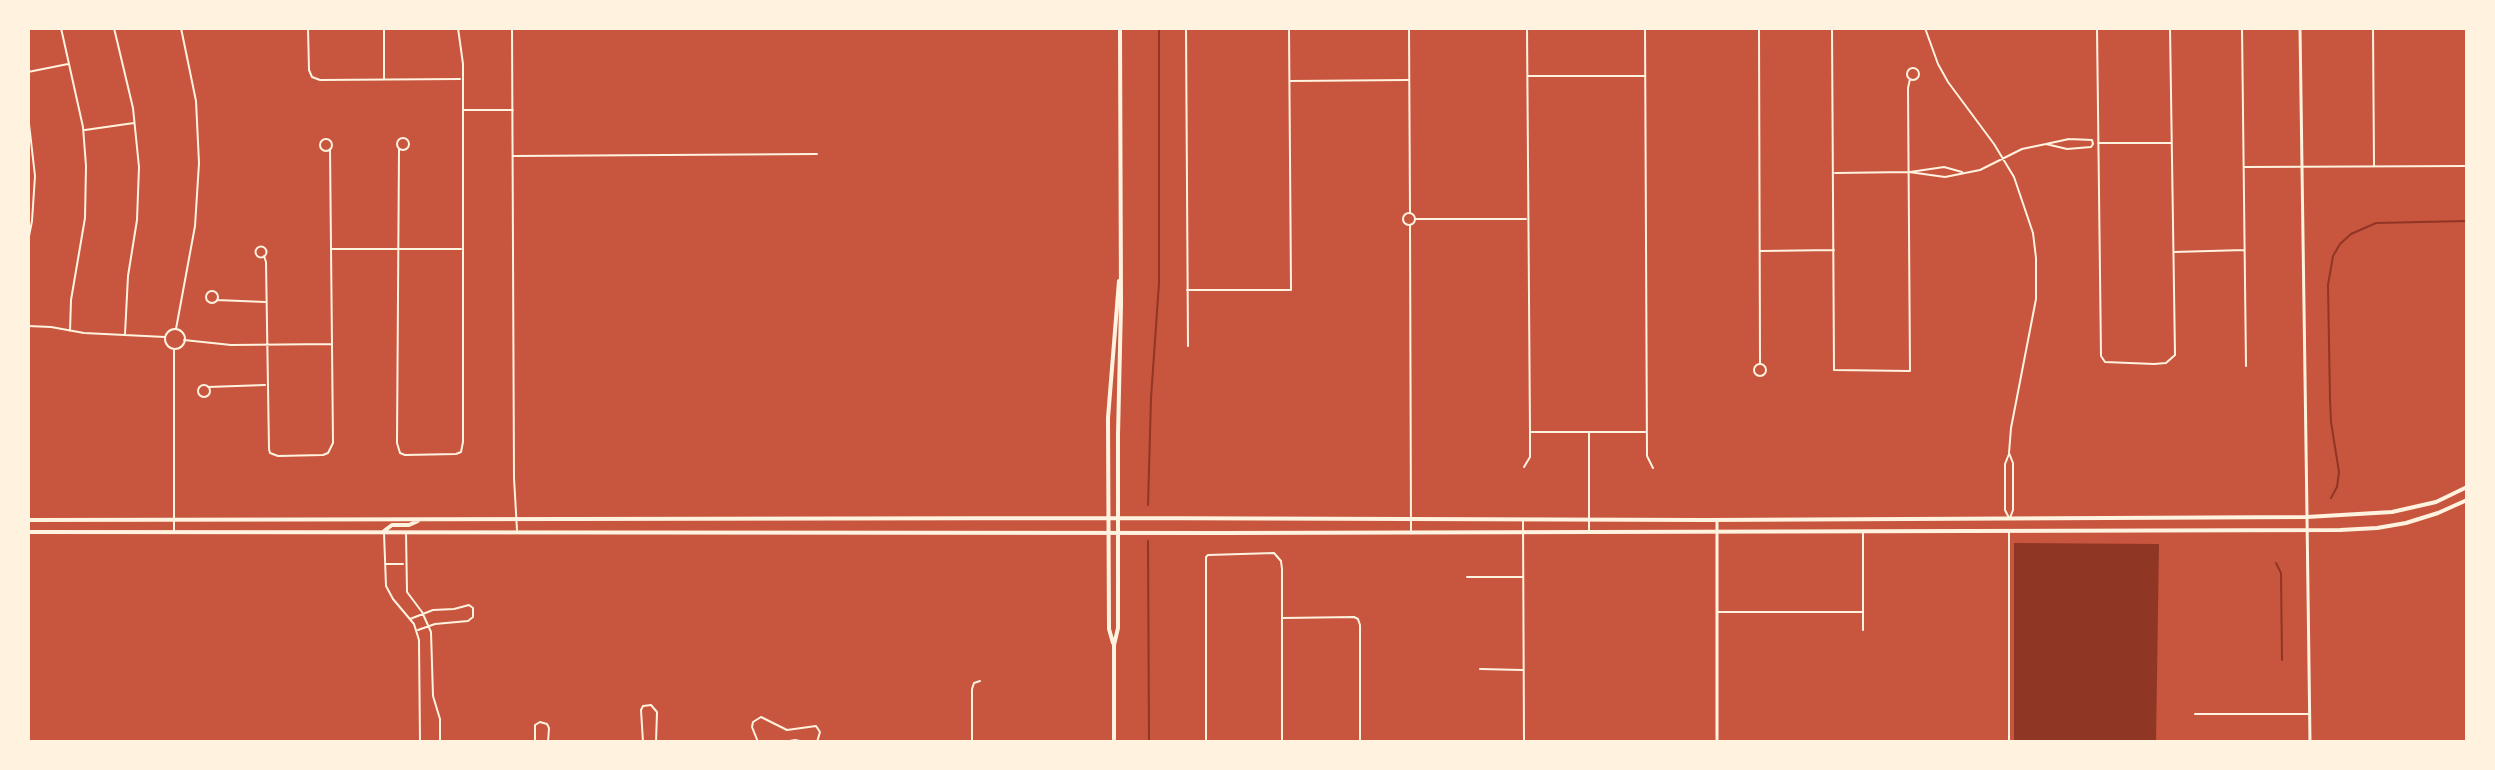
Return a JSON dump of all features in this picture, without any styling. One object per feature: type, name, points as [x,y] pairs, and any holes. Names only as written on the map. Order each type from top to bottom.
[{"type":"main road","points":[[1114,742],[1119,533],[1120,28]]},
{"type":"main road","points":[[1114,645],[1109,629],[1108,418],[1121,254]]},
{"type":"main road","points":[[28,520],[2307,517],[2392,512],[2436,502],[2467,487]]},
{"type":"main road","points":[[28,532],[2357,530],[2393,526],[2423,518],[2467,500]]},
{"type":"main road","points":[[384,531],[392,525],[409,525],[421,520]]},
{"type":"main road","points":[[690,520],[691,532]]},
{"type":"street","points":[[61,28],[84,130],[87,200],[71,300],[70,331]]},
{"type":"street","points":[[114,28],[135,123],[139,194],[128,276],[125,334]]},
{"type":"street","points":[[176,329],[195,226],[199,163],[196,101],[181,28]]},
{"type":"street","points":[[308,28],[309,70],[312,77],[320,80],[462,79]]},
{"type":"street","points":[[384,28],[384,79]]},
{"type":"street","points":[[399,149],[397,443],[400,453],[451,455],[461,452],[463,442],[462,55],[458,28]]},
{"type":"street","points":[[512,28],[514,478],[517,531]]},
{"type":"street","points":[[1186,28],[1188,346]]},
{"type":"street","points":[[1187,290],[1291,290],[1289,28]]},
{"type":"street","points":[[1409,28],[1410,213],[1415,219]]},
{"type":"street","points":[[1524,467],[1530,457],[1527,28]]},
{"type":"street","points":[[1645,28],[1647,456],[1653,468]]},
{"type":"street","points":[[1759,28],[1760,363]]},
{"type":"street","points":[[1832,28],[1834,370],[1910,371],[1910,79]]},
{"type":"street","points":[[1925,28],[1948,82],[2014,177],[2033,233],[2037,279],[2033,318],[2005,464],[2005,510],[2009,519]]},
{"type":"street","points":[[2097,28],[2102,360],[2154,364],[2171,360],[2175,355],[2170,28]]},
{"type":"street","points":[[2242,28],[2246,366]]},
{"type":"street","points":[[2300,28],[2310,742]]},
{"type":"street","points":[[2373,28],[2374,166]]},
{"type":"street","points":[[28,72],[69,63]]},
{"type":"street","points":[[1527,76],[1645,76]]},
{"type":"street","points":[[1290,81],[1410,80]]},
{"type":"street","points":[[462,110],[513,110]]},
{"type":"street","points":[[28,115],[34,168],[28,241]]},
{"type":"street","points":[[84,130],[135,123]]},
{"type":"street","points":[[2073,140],[2073,147]]},
{"type":"street","points":[[1834,173],[1909,172],[1945,177],[1980,170],[2022,149],[2055,141],[2171,143]]},
{"type":"street","points":[[2046,144],[2055,148],[2091,147],[2093,143]]},
{"type":"street","points":[[264,256],[267,445],[270,453],[278,456],[328,453],[333,443],[330,149]]},
{"type":"street","points":[[513,156],[817,154]]},
{"type":"street","points":[[2245,167],[2467,166]]},
{"type":"street","points":[[1909,172],[1946,167],[1963,172]]},
{"type":"street","points":[[28,168],[34,168]]},
{"type":"street","points":[[1941,168],[1941,176]]},
{"type":"street","points":[[1410,213],[1404,219],[1410,225]]},
{"type":"street","points":[[1415,219],[1528,219]]},
{"type":"street","points":[[1411,532],[1410,225],[1415,219]]},
{"type":"street","points":[[332,249],[463,249]]},
{"type":"street","points":[[1759,251],[1834,250]]},
{"type":"street","points":[[2173,252],[2245,250]]},
{"type":"street","points":[[217,300],[266,302]]},
{"type":"street","points":[[28,326],[165,337]]},
{"type":"street","points":[[165,337],[176,329]]},
{"type":"street","points":[[165,337],[168,347],[174,349],[182,346],[184,340],[176,329]]},
{"type":"street","points":[[184,340],[231,345],[332,344]]},
{"type":"street","points":[[174,349],[174,532]]},
{"type":"street","points":[[208,387],[267,385]]},
{"type":"street","points":[[1530,432],[1647,432]]},
{"type":"street","points":[[1589,432],[1589,532]]},
{"type":"street","points":[[2009,453],[2013,463],[2013,510],[2009,519]]},
{"type":"street","points":[[1523,520],[1524,742]]},
{"type":"street","points":[[1717,520],[1717,742]]},
{"type":"street","points":[[384,531],[386,586],[417,631],[420,742]]},
{"type":"street","points":[[406,531],[407,592],[422,612],[432,639],[433,696],[440,719],[440,742]]},
{"type":"street","points":[[2009,742],[2010,531]]},
{"type":"street","points":[[1863,532],[1863,630]]},
{"type":"street","points":[[1206,742],[1205,560],[1208,555],[1274,553],[1282,569],[1282,742]]},
{"type":"street","points":[[385,564],[405,564]]},
{"type":"street","points":[[1467,577],[1523,577]]},
{"type":"street","points":[[410,619],[422,612],[454,609],[463,605],[473,608],[473,617],[468,621],[429,626],[417,631]]},
{"type":"street","points":[[1718,612],[1863,612]]},
{"type":"street","points":[[1282,618],[1358,619],[1360,742]]},
{"type":"street","points":[[1480,669],[1524,670]]},
{"type":"street","points":[[972,742],[972,689],[974,683],[980,681]]},
{"type":"street","points":[[643,742],[641,710],[645,705],[651,705],[657,712],[656,742]]},
{"type":"street","points":[[2195,714],[2309,714]]},
{"type":"street","points":[[758,742],[752,727],[753,722],[761,717],[787,730],[816,726],[820,732],[817,742]]},
{"type":"street","points":[[535,742],[534,728],[540,722],[549,728],[548,742]]},
{"type":"street","points":[[784,742],[805,742]]},
{"type":"shaded area","points":[[2014,543],[2159,544],[2156,742],[2014,742]]},
{"type":"waterway","points":[[1148,505],[1159,283],[1159,28]]},
{"type":"waterway","points":[[2331,498],[2337,487],[2339,472],[2330,399],[2328,285],[2333,256],[2351,234],[2376,223],[2467,221]]},
{"type":"waterway","points":[[1148,541],[1149,742]]},
{"type":"waterway","points":[[2276,563],[2281,573],[2282,660]]}]
